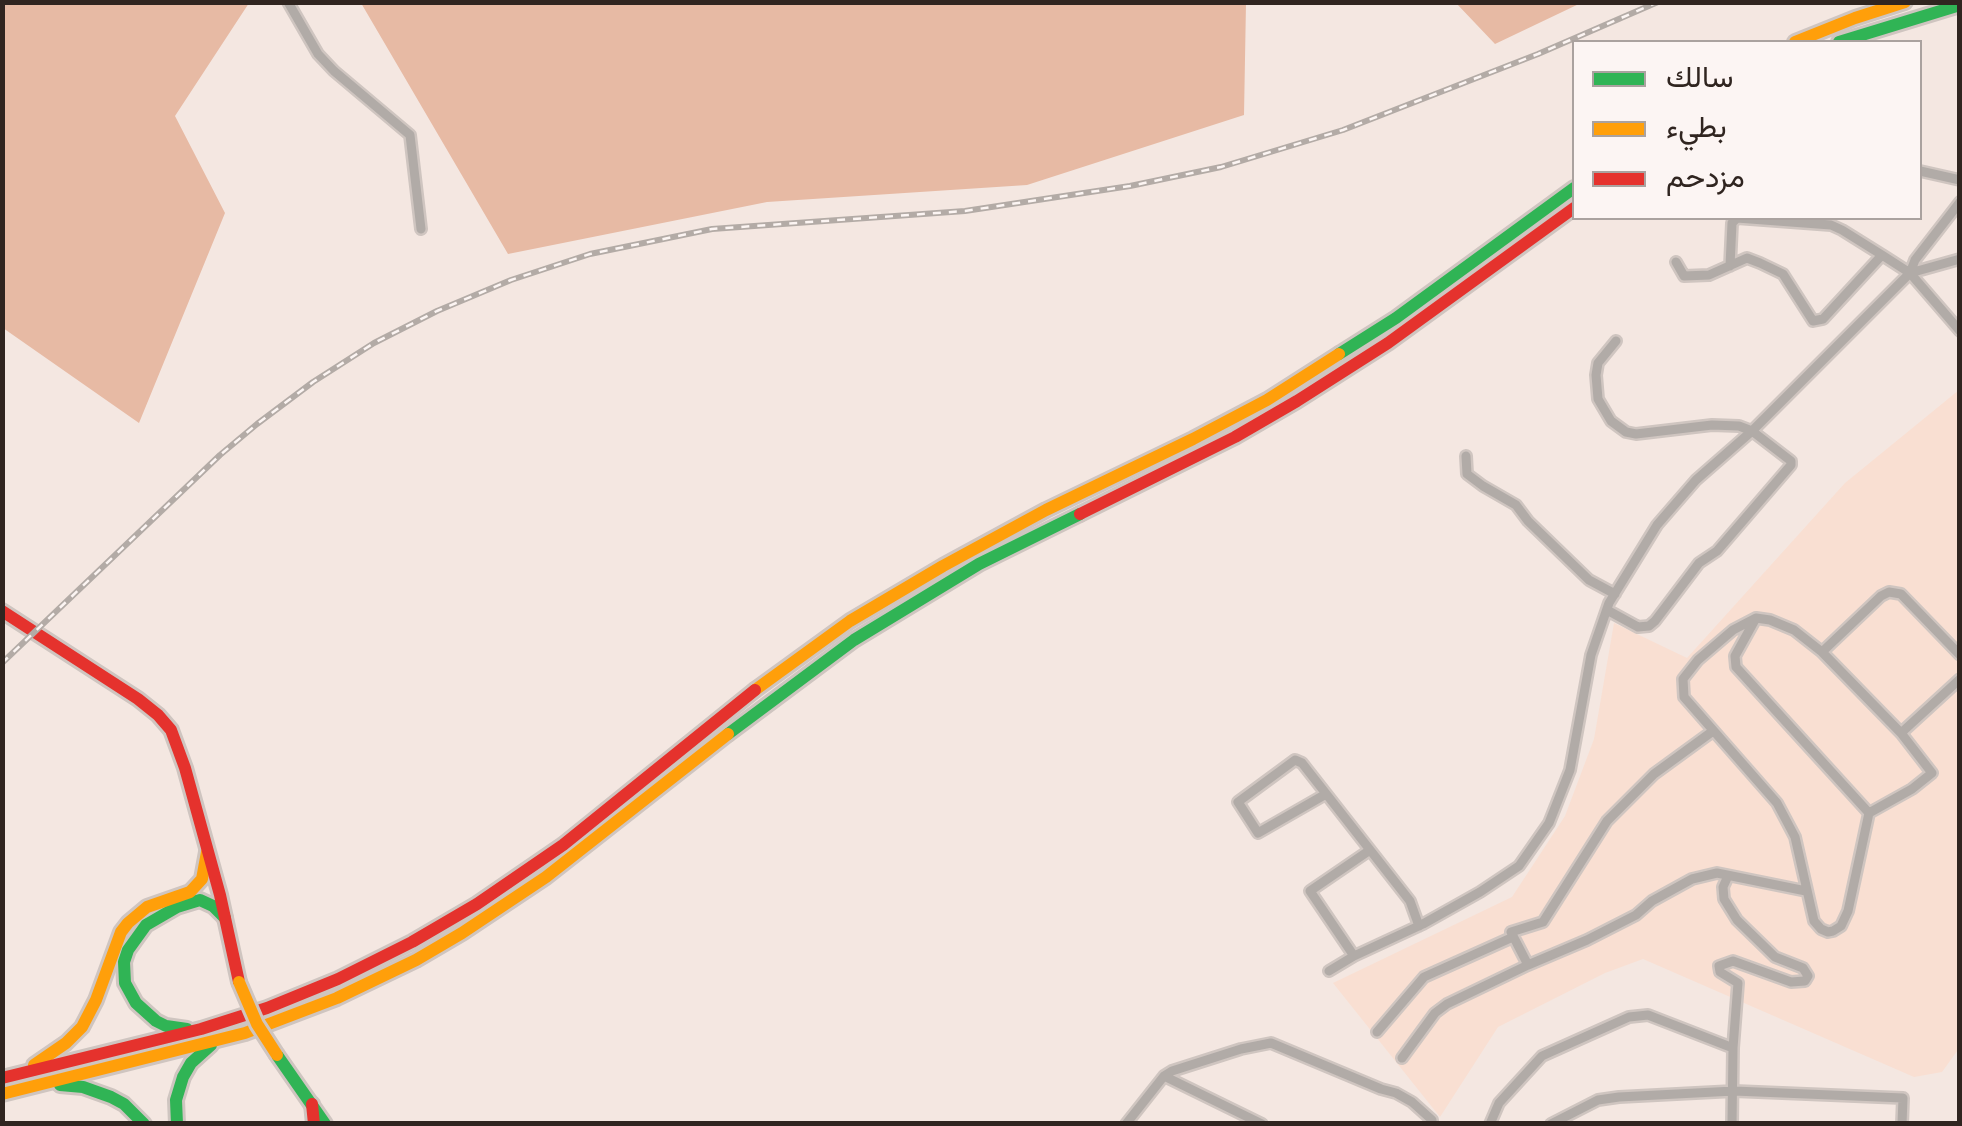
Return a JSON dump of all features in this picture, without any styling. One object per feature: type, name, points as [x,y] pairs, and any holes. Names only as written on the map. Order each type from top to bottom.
[{"type":"main road","points":[[1800,40],[1905,2]]},
{"type":"main road","points":[[1845,40],[1960,5]]},
{"type":"main road","points":[[2,1078],[200,1029],[268,1008],[412,942],[477,904],[563,845],[758,688],[850,620],[1046,510],[1267,400],[1396,318],[1572,189]]},
{"type":"main road","points":[[2,1094],[214,1042],[280,1021],[416,960],[546,878],[854,640],[979,564],[1235,437],[1296,401],[1388,343],[1572,209]]},
{"type":"main road","points":[[2,612],[138,699],[166,723],[180,750],[239,982],[257,1024],[325,1124]]},
{"type":"main road","points":[[200,1029],[166,1026],[145,1013],[130,993],[124,973],[128,950],[146,925],[195,896],[208,852]]},
{"type":"main road","points":[[22,1074],[82,1027],[128,923],[147,908],[218,890]]},
{"type":"main road","points":[[195,896],[214,906],[225,918]]},
{"type":"main road","points":[[177,1124],[176,1100],[183,1077],[191,1063],[214,1042]]},
{"type":"main road","points":[[36,1086],[68,1085],[98,1092],[124,1104],[144,1124]]},
{"type":"main road","points":[[312,1104],[314,1124]]},
{"type":"street","points":[[288,2],[318,54],[410,135],[420,229]]},
{"type":"street","points":[[1922,171],[1960,180]]},
{"type":"street","points":[[1329,972],[1480,892],[1518,866],[1548,824],[1570,770],[1591,655],[1606,610],[1657,524],[1696,480],[1752,431],[1910,273],[1915,260],[1960,202]]},
{"type":"street","points":[[1730,266],[1735,220]]},
{"type":"street","points":[[1760,220],[1842,230],[1910,273],[1960,331]]},
{"type":"street","points":[[1676,262],[1684,276],[1709,275],[1747,258],[1783,274],[1813,321],[1823,320],[1882,255]]},
{"type":"street","points":[[1910,273],[1960,259]]},
{"type":"street","points":[[1606,610],[1638,626],[1649,626],[1664,612],[1699,563],[1716,551],[1791,466],[1791,461],[1752,431],[1738,426],[1626,432],[1611,421],[1598,398],[1598,363],[1616,342]]},
{"type":"street","points":[[1466,456],[1467,474],[1516,504],[1528,521],[1590,580],[1615,594]]},
{"type":"street","points":[[1822,652],[1889,592],[1901,594],[1960,656]]},
{"type":"street","points":[[1756,618],[1735,656],[1736,667],[1869,812]]},
{"type":"street","points":[[1756,618],[1794,630],[1822,652],[1901,733],[1932,773],[1912,789],[1869,812],[1848,911],[1840,926],[1833,930],[1821,929],[1814,921],[1803,864],[1786,817],[1684,697],[1683,679],[1698,660],[1732,630],[1756,618]]},
{"type":"street","points":[[1901,733],[1960,680]]},
{"type":"street","points":[[1528,965],[1511,932],[1543,922],[1607,821],[1654,774],[1713,731]]},
{"type":"street","points":[[1326,794],[1258,833],[1238,802],[1295,760],[1302,763],[1410,901],[1419,926]]},
{"type":"street","points":[[1354,956],[1310,890],[1370,850]]},
{"type":"street","points":[[1402,1058],[1446,1004],[1588,940],[1692,879],[1717,874],[1806,891]]},
{"type":"street","points":[[1728,876],[1723,887],[1724,899],[1737,920],[1775,957],[1803,968],[1808,976],[1805,981],[1791,982],[1733,961],[1719,966],[1720,972],[1738,983],[1732,1124]]},
{"type":"street","points":[[1377,1032],[1424,977],[1513,937]]},
{"type":"street","points":[[1490,1124],[1499,1103],[1542,1056],[1628,1017],[1648,1015],[1733,1048]]},
{"type":"street","points":[[1126,1124],[1172,1070],[1270,1043],[1396,1093],[1412,1102],[1432,1124]]},
{"type":"street","points":[[1164,1076],[1262,1124]]},
{"type":"street","points":[[1551,1124],[1598,1100],[1620,1096],[1734,1091],[1903,1098],[1902,1124]]},
{"type":"shaded area","points":[[3,2],[249,3],[175,116],[225,213],[139,423],[3,328]]},
{"type":"shaded area","points":[[361,3],[1246,3],[1244,115],[1027,185],[767,202],[508,254]]},
{"type":"shaded area","points":[[1456,3],[1581,3],[1495,44]]},
{"type":"shaded area","points":[[1959,390],[1960,1047],[1942,1072],[1914,1077],[1643,959],[1605,973],[1498,1027],[1440,1117],[1333,983],[1512,897],[1565,816],[1594,739],[1614,623],[1687,658],[1845,483]]},
{"type":"railway","points":[[2,663],[257,424],[374,343],[511,280],[590,254],[712,229],[965,211],[1130,186],[1221,167],[1343,130],[1658,2]]},
{"type":"traffic: fast","points":[[1846,40],[1960,5]]},
{"type":"traffic: fast","points":[[1339,354],[1396,318],[1572,189]]},
{"type":"traffic: fast","points":[[728,734],[854,640],[979,564],[1080,514]]},
{"type":"traffic: fast","points":[[187,1029],[156,1021],[136,1003],[125,983],[128,950],[146,925],[177,907],[200,900],[225,918]]},
{"type":"traffic: fast","points":[[177,1124],[176,1100],[183,1077],[191,1063],[211,1045]]},
{"type":"traffic: fast","points":[[277,1055],[325,1124]]},
{"type":"traffic: fast","points":[[60,1085],[83,1087],[111,1097],[144,1124]]},
{"type":"traffic: slow","points":[[1800,40],[1905,2]]},
{"type":"traffic: slow","points":[[755,690],[850,621],[943,566],[1267,400],[1339,354]]},
{"type":"traffic: slow","points":[[2,1094],[245,1033],[337,998],[416,960],[546,877],[728,734]]},
{"type":"traffic: slow","points":[[34,1065],[82,1027],[128,923],[147,907],[190,892],[202,879],[207,852]]},
{"type":"traffic: slow","points":[[239,982],[257,1024],[277,1055]]},
{"type":"traffic: jam","points":[[1080,514],[1235,437],[1297,401],[1388,343],[1572,209]]},
{"type":"traffic: jam","points":[[2,611],[138,699],[171,730],[220,895],[239,982]]},
{"type":"traffic: jam","points":[[2,1078],[201,1029],[267,1008],[338,979],[412,942],[477,904],[563,845],[755,690]]},
{"type":"traffic: jam","points":[[312,1104],[314,1124]]}]
